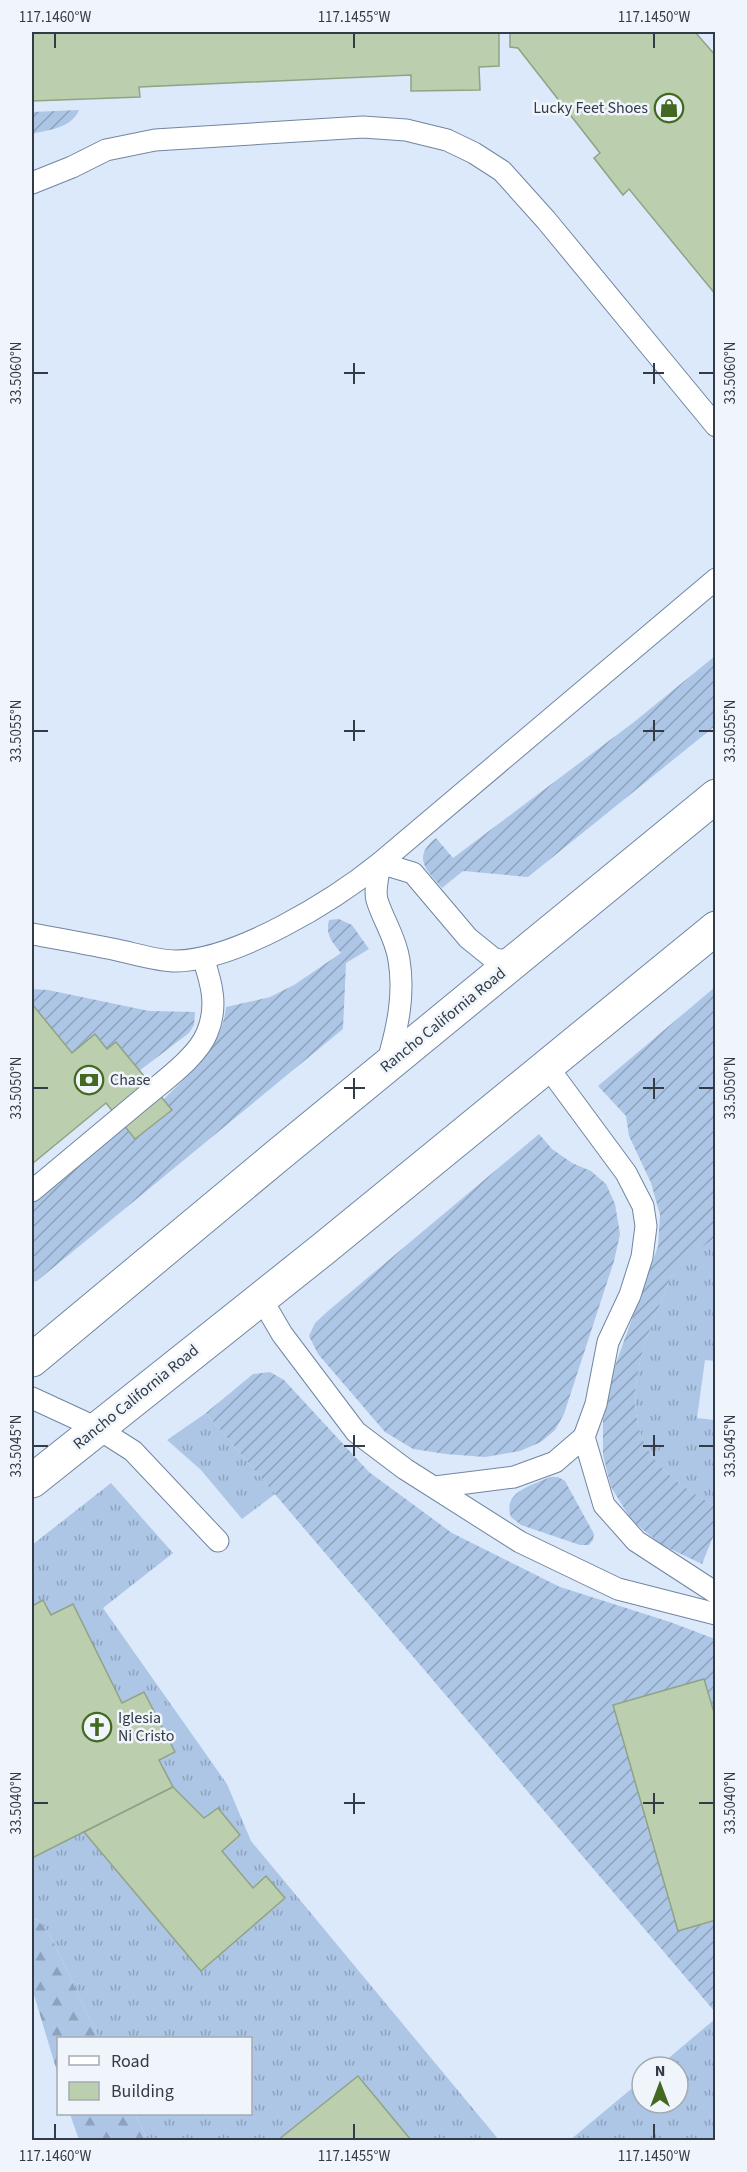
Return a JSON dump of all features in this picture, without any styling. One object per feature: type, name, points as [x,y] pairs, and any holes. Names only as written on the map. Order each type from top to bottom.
[{"type":"main road","name":"Rancho California Road","points":[[32,1360],[716,796]]},
{"type":"main road","name":"Rancho California Road","points":[[32,1481],[392,1194],[547,1065],[714,931]]},
{"type":"lane","points":[[32,183],[106,150],[155,140],[363,127],[406,130],[447,140],[474,153],[502,171],[546,220],[716,426]]},
{"type":"lane","points":[[32,934],[174,961],[203,958],[235,948],[290,921],[352,885],[380,863],[716,579]]},
{"type":"lane","points":[[380,863],[413,873],[468,938],[494,959],[514,962]]},
{"type":"lane","points":[[380,863],[376,897],[399,960],[402,986],[398,1025],[387,1066]]},
{"type":"lane","points":[[32,1191],[163,1082],[201,1046],[208,1032],[214,1010],[213,988],[203,958]]},
{"type":"lane","points":[[435,1487],[514,1477],[555,1462],[584,1437],[596,1404],[608,1342],[630,1295],[642,1257],[646,1226],[644,1206],[626,1173],[547,1065]]},
{"type":"lane","points":[[261,1298],[282,1334],[356,1432],[405,1469],[519,1542],[618,1589],[716,1614]]},
{"type":"lane","points":[[32,1398],[97,1428],[133,1451],[218,1541]]},
{"type":"lane","points":[[584,1437],[604,1505],[636,1541],[716,1593]]},
{"type":"green space","points":[[79,110],[71,121],[32,134],[32,112]]},
{"type":"green space","points":[[715,656],[715,726],[528,877],[463,871],[442,888],[427,870],[423,858],[424,852],[436,838],[453,858],[634,722]]},
{"type":"green space","points":[[339,919],[352,925],[369,949],[346,963],[343,1029],[37,1281],[32,1282],[32,1203],[125,1127],[135,1139],[171,1110],[163,1100],[194,1069],[211,1047],[218,1035],[226,1007],[270,997],[294,985],[341,953],[332,941],[328,930],[329,920]]},
{"type":"green space","points":[[715,987],[715,1238],[671,1277],[647,1337],[635,1394],[640,1431],[653,1458],[677,1482],[715,1506],[715,1532],[702,1564],[662,1545],[632,1521],[611,1487],[603,1455],[603,1419],[614,1369],[658,1246],[660,1215],[651,1183],[629,1136],[626,1116],[598,1086]]},
{"type":"green space","points":[[32,989],[48,990],[149,1011],[195,1012],[194,1025],[189,1033],[139,1071],[116,1042],[107,1049],[95,1034],[72,1053],[32,1004]]},
{"type":"green space","points":[[539,1134],[552,1149],[572,1163],[591,1171],[606,1184],[615,1204],[620,1234],[614,1261],[564,1414],[555,1430],[541,1442],[520,1451],[485,1457],[413,1449],[385,1432],[318,1354],[309,1336],[315,1323],[328,1311]]},
{"type":"green space","points":[[715,1238],[715,1361],[705,1360],[697,1418],[715,1420],[715,1506],[677,1482],[653,1458],[640,1431],[635,1394],[637,1375],[647,1337],[671,1277],[691,1256]]},
{"type":"green space","points":[[270,1372],[284,1380],[369,1472],[452,1533],[560,1587],[670,1622],[715,1639],[715,2012],[206,1413],[253,1374]]},
{"type":"green space","points":[[206,1413],[275,1494],[242,1519],[201,1470],[167,1440]]},
{"type":"green space","points":[[550,1477],[558,1477],[565,1481],[594,1534],[589,1545],[580,1545],[521,1525],[511,1517],[509,1508],[514,1496],[527,1487]]},
{"type":"green space","points":[[111,1483],[173,1553],[103,1608],[227,1784],[251,1841],[499,2140],[148,2140],[136,2115],[252,2115],[252,2037],[99,2037],[49,1933],[37,1919],[32,1920],[32,1545]]},
{"type":"green space","points":[[37,1919],[49,1933],[99,2037],[57,2037],[57,2072],[32,1988],[32,1920]]},
{"type":"green space","points":[[715,2019],[715,2140],[570,2140],[630,2090],[630,2115],[690,2115],[690,2055],[672,2055]]},
{"type":"green space","points":[[70,2115],[136,2115],[148,2140],[79,2140]]},
{"type":"building","points":[[32,32],[499,32],[499,66],[479,67],[480,90],[411,91],[411,75],[139,87],[140,97],[32,101]]},
{"type":"building","points":[[510,32],[695,32],[716,56],[716,295],[629,189],[623,195],[594,158],[600,153],[518,48],[510,47]]},
{"type":"building","name":"Chase","points":[[32,1004],[72,1053],[95,1034],[107,1049],[116,1042],[172,1110],[135,1139],[106,1103],[32,1164]]},
{"type":"building","name":"Iglesia Ni Cristo","points":[[43,1600],[51,1615],[73,1604],[122,1703],[144,1692],[175,1752],[159,1760],[173,1787],[32,1858],[32,1606]]},
{"type":"building","points":[[704,1679],[716,1719],[716,1920],[678,1931],[613,1705]]},
{"type":"building","points":[[173,1787],[204,1818],[218,1808],[240,1835],[222,1851],[253,1888],[266,1876],[285,1898],[201,1971],[84,1832]]},
{"type":"building","points":[[358,2076],[411,2140],[278,2140]]},
{"type":"place","name":"Lucky Feet Shoes","points":[[669,108]]},
{"type":"place","name":"Chase","points":[[89,1080]]},
{"type":"place","name":"Iglesia Ni Cristo","points":[[97,1727]]}]
